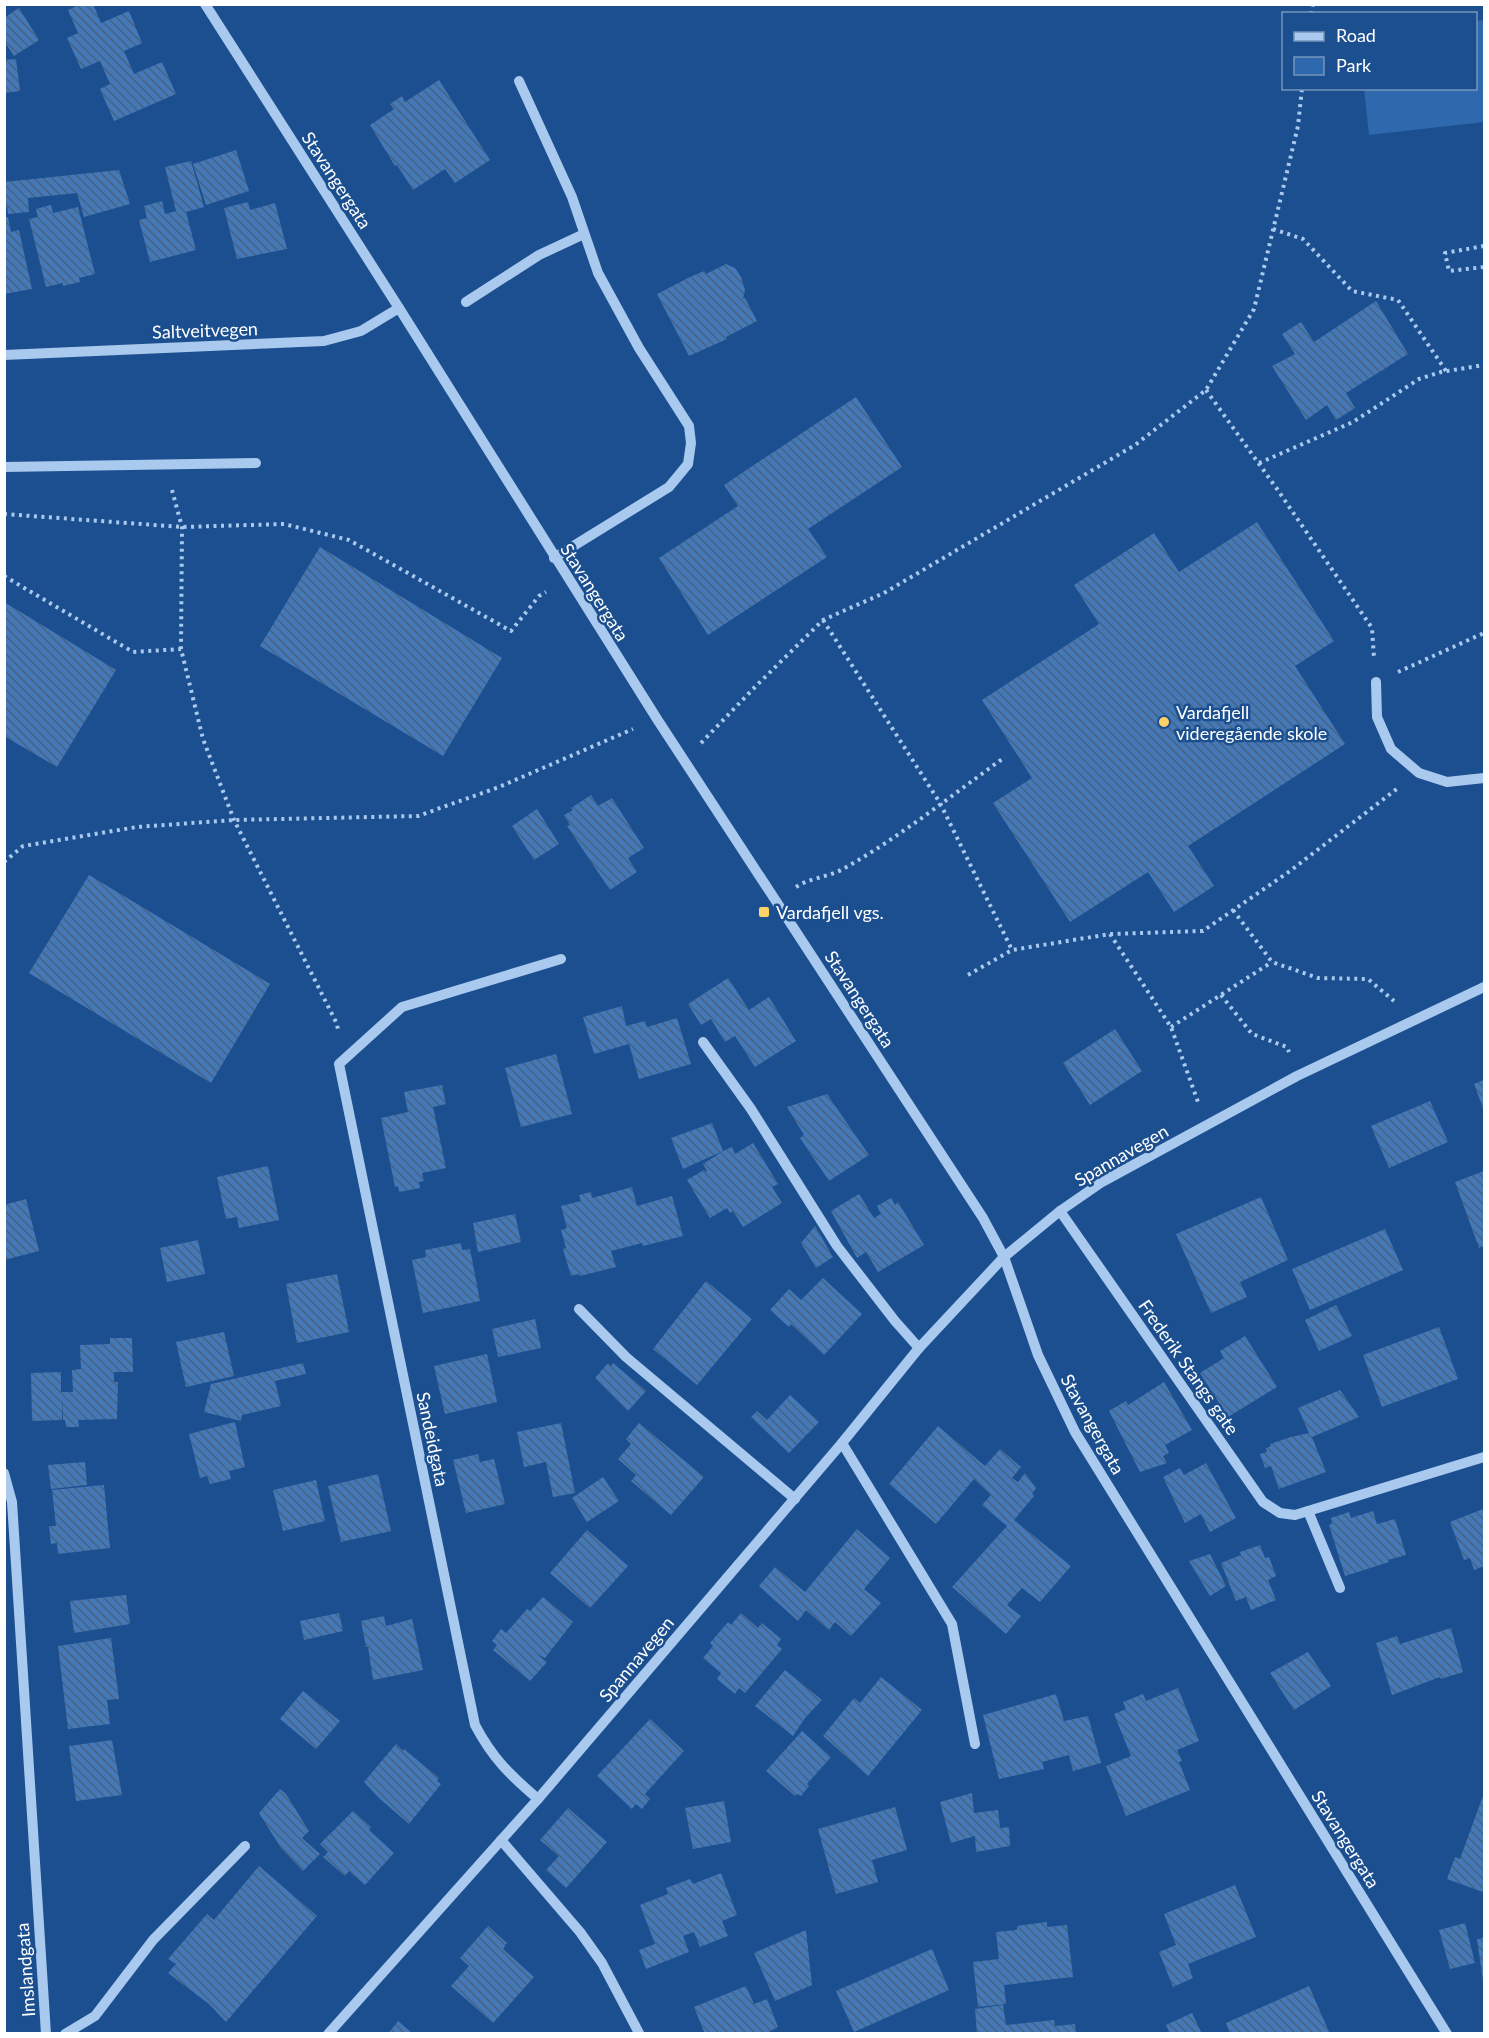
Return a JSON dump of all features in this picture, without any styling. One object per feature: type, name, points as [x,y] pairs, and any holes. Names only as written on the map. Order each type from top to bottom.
[{"type":"street","name":"Stavangergata","points":[[205,4],[399,308],[567,579],[983,1218],[1004,1257],[1038,1355],[1075,1432],[1447,2034]]},
{"type":"street","points":[[519,81],[562,175],[603,283],[639,348],[689,426],[691,443],[688,464],[669,487],[554,558]]},
{"type":"street","points":[[466,302],[539,255],[584,234]]},
{"type":"street","name":"Saltveitvegen","points":[[4,355],[324,341],[361,331],[399,308]]},
{"type":"street","points":[[4,467],[256,463]]},
{"type":"street","points":[[1376,682],[1377,717],[1391,749],[1419,773],[1447,782],[1485,778]]},
{"type":"street","points":[[339,1064],[402,1007],[561,959]]},
{"type":"street","name":"Spannavegen","points":[[328,2034],[538,1799],[842,1443],[919,1348],[1004,1257],[1060,1211],[1102,1182],[1298,1077],[1485,987]]},
{"type":"street","points":[[703,1042],[751,1109],[837,1246],[895,1322],[919,1348]]},
{"type":"street","name":"Sandeidgata","points":[[339,1064],[475,1725],[486,1747],[507,1773],[538,1799]]},
{"type":"street","name":"Frederik Stangs gate","points":[[1060,1211],[1263,1502],[1280,1513],[1295,1515],[1485,1457]]},
{"type":"street","points":[[579,1309],[626,1357],[795,1498]]},
{"type":"street","points":[[842,1443],[952,1624],[975,1744]]},
{"type":"street","name":"Imslandgata","points":[[4,1473],[12,1502],[46,2034]]},
{"type":"street","points":[[1308,1511],[1340,1588]]},
{"type":"street","points":[[501,1840],[580,1932],[602,1963],[639,2033]]},
{"type":"street","points":[[65,2034],[95,2016],[153,1940],[245,1846]]},
{"type":"path","points":[[684,761],[823,620],[884,593],[1064,488],[1135,445],[1206,390],[1254,309],[1298,126],[1302,90]]},
{"type":"path","points":[[1274,229],[1303,238],[1352,291],[1398,300],[1446,371]]},
{"type":"path","points":[[1485,246],[1445,253],[1449,271],[1485,267]]},
{"type":"path","points":[[1259,463],[1353,422],[1419,379],[1446,371],[1485,365]]},
{"type":"path","points":[[1206,390],[1372,628],[1376,682],[1485,633]]},
{"type":"path","points":[[165,466],[182,526],[181,649],[202,739],[234,820],[337,1024],[339,1064]]},
{"type":"path","points":[[4,514],[182,526],[284,524],[349,540],[511,631],[539,596],[567,579]]},
{"type":"path","points":[[4,576],[133,652],[181,649]]},
{"type":"path","points":[[823,620],[940,803],[1012,950]]},
{"type":"path","points":[[4,862],[23,846],[137,827],[234,820],[418,816],[499,787],[657,719]]},
{"type":"path","points":[[808,881],[840,870],[896,835],[1005,757]]},
{"type":"path","points":[[968,975],[1012,950],[1110,934],[1203,931],[1290,871],[1419,773]]},
{"type":"path","points":[[1233,910],[1272,962],[1318,978],[1368,979],[1396,1003],[1410,1023]]},
{"type":"path","points":[[1110,934],[1171,1027],[1206,1126]]},
{"type":"path","points":[[1171,1027],[1272,962]]},
{"type":"path","points":[[1221,995],[1252,1034],[1287,1047],[1298,1077]]},
{"type":"green space","points":[[1484,20],[1484,122],[1369,135],[1364,90],[1477,90],[1477,21]]},
{"type":"building","points":[[81,4],[93,4],[101,23],[129,11],[142,43],[124,51],[134,74],[162,62],[176,94],[114,121],[100,89],[110,84],[100,61],[81,69],[67,38],[78,33],[68,10]]},
{"type":"building","points":[[19,8],[39,40],[14,56],[4,41],[4,18]]},
{"type":"building","points":[[16,59],[20,91],[4,93],[4,60]]},
{"type":"building","points":[[439,80],[490,160],[455,183],[445,169],[413,190],[370,125],[394,109],[390,104],[402,96],[405,102]]},
{"type":"building","points":[[236,150],[249,191],[206,205],[193,164]]},
{"type":"building","points":[[191,161],[204,207],[186,212],[196,250],[150,262],[139,220],[147,218],[144,206],[162,201],[165,214],[176,211],[165,167]]},
{"type":"building","points":[[119,170],[130,204],[84,217],[77,193],[28,198],[29,212],[8,214],[7,206],[4,207],[4,182]]},
{"type":"building","points":[[248,202],[250,210],[275,203],[287,249],[237,259],[224,208]]},
{"type":"building","points":[[51,205],[53,213],[78,207],[95,274],[79,278],[80,282],[46,287],[29,219],[38,217],[36,209]]},
{"type":"building","points":[[8,217],[11,232],[19,230],[32,289],[4,294],[4,218]]},
{"type":"building","points":[[726,264],[735,268],[741,277],[745,290],[743,299],[745,298],[757,321],[726,337],[727,339],[689,356],[657,294],[690,277],[704,271],[706,274]]},
{"type":"building","points":[[1376,301],[1408,354],[1346,393],[1355,408],[1336,420],[1327,405],[1306,420],[1272,366],[1295,354],[1282,334],[1301,322],[1314,342]]},
{"type":"building","points":[[856,397],[902,467],[808,529],[827,557],[708,635],[659,558],[738,506],[724,485]]},
{"type":"building","name":"Vardafjell videregående skole","points":[[1257,522],[1334,641],[1295,666],[1345,744],[1188,846],[1214,886],[1174,912],[1148,872],[1070,922],[993,803],[1032,778],[982,700],[1099,624],[1074,585],[1154,533],[1179,572]]},
{"type":"building","points":[[320,547],[502,658],[443,756],[260,646]]},
{"type":"building","points":[[4,602],[116,670],[57,767],[4,736]]},
{"type":"building","points":[[591,795],[598,806],[612,798],[644,848],[628,858],[637,872],[610,890],[567,826],[570,825],[564,815]]},
{"type":"building","points":[[537,809],[559,844],[534,860],[512,826]]},
{"type":"building","points":[[89,875],[270,984],[211,1083],[29,973]]},
{"type":"building","points":[[728,978],[749,1010],[769,997],[796,1041],[755,1067],[735,1036],[725,1042],[711,1019],[701,1025],[688,1004]]},
{"type":"building","points":[[622,1006],[626,1026],[645,1021],[647,1027],[677,1018],[691,1064],[639,1079],[629,1044],[594,1054],[583,1017]]},
{"type":"building","points":[[1115,1029],[1142,1071],[1090,1105],[1063,1063]]},
{"type":"building","points":[[556,1054],[572,1114],[521,1127],[505,1068]]},
{"type":"building","points":[[1484,1080],[1484,1111],[1474,1084]]},
{"type":"building","points":[[442,1085],[446,1104],[433,1107],[446,1168],[422,1173],[424,1181],[419,1182],[420,1188],[399,1192],[398,1186],[395,1187],[381,1118],[408,1112],[404,1092]]},
{"type":"building","points":[[827,1094],[869,1155],[829,1181],[800,1138],[804,1135],[787,1107]]},
{"type":"building","points":[[1430,1101],[1448,1142],[1389,1168],[1371,1126]]},
{"type":"building","points":[[712,1123],[723,1151],[683,1169],[671,1138]]},
{"type":"building","points":[[753,1143],[778,1184],[772,1187],[782,1203],[743,1227],[733,1211],[730,1213],[727,1208],[710,1218],[687,1180],[704,1170],[707,1171],[703,1164],[723,1151],[732,1147],[735,1154]]},
{"type":"building","points":[[268,1166],[279,1220],[239,1228],[237,1217],[226,1219],[217,1177]]},
{"type":"building","points":[[1484,1171],[1484,1246],[1479,1248],[1455,1182]]},
{"type":"building","points":[[632,1187],[637,1206],[672,1196],[683,1236],[611,1251],[616,1267],[571,1276],[563,1249],[566,1248],[561,1230],[567,1228],[561,1206],[581,1201],[579,1195],[591,1192],[592,1198]]},
{"type":"building","points":[[859,1194],[874,1218],[881,1214],[877,1206],[891,1198],[895,1205],[898,1202],[924,1245],[878,1272],[866,1252],[857,1258],[831,1211]]},
{"type":"building","points":[[1261,1197],[1288,1260],[1240,1282],[1247,1297],[1211,1313],[1176,1234]]},
{"type":"building","points":[[26,1199],[39,1251],[4,1260],[4,1205]]},
{"type":"building","points":[[515,1214],[521,1242],[478,1252],[473,1223]]},
{"type":"building","points":[[815,1226],[833,1257],[816,1268],[801,1243]]},
{"type":"building","points":[[1385,1229],[1403,1270],[1310,1310],[1292,1269]]},
{"type":"building","points":[[198,1240],[205,1274],[167,1282],[160,1248]]},
{"type":"building","points":[[461,1243],[462,1250],[470,1249],[480,1301],[423,1313],[412,1260],[426,1257],[425,1250]]},
{"type":"building","points":[[337,1274],[349,1332],[297,1343],[286,1284]]},
{"type":"building","points":[[823,1278],[862,1314],[824,1355],[791,1324],[789,1327],[770,1310],[789,1289],[801,1300]]},
{"type":"building","points":[[706,1281],[752,1319],[697,1385],[653,1349]]},
{"type":"building","points":[[1336,1305],[1352,1336],[1319,1351],[1305,1320]]},
{"type":"building","points":[[535,1319],[541,1348],[498,1357],[492,1329]]},
{"type":"building","points":[[1439,1327],[1458,1379],[1382,1407],[1363,1355]]},
{"type":"building","points":[[224,1332],[234,1376],[186,1387],[176,1342]]},
{"type":"building","points":[[1245,1336],[1277,1387],[1228,1417],[1200,1373],[1224,1358],[1220,1351]]},
{"type":"building","points":[[110,1338],[132,1338],[133,1372],[114,1372],[114,1382],[118,1382],[117,1419],[78,1420],[79,1427],[66,1427],[65,1420],[63,1420],[62,1395],[62,1420],[32,1421],[31,1373],[61,1372],[61,1392],[73,1392],[72,1370],[81,1369],[80,1345],[110,1344]]},
{"type":"building","points":[[487,1354],[497,1402],[445,1414],[434,1366]]},
{"type":"building","points":[[303,1363],[306,1374],[275,1381],[281,1406],[242,1415],[241,1421],[204,1412],[211,1384]]},
{"type":"building","points":[[608,1363],[611,1366],[613,1363],[646,1391],[628,1411],[595,1378]]},
{"type":"building","points":[[1164,1382],[1192,1430],[1165,1445],[1169,1453],[1163,1456],[1167,1463],[1140,1472],[1109,1411],[1126,1401],[1128,1405]]},
{"type":"building","points":[[1340,1390],[1359,1417],[1312,1437],[1326,1472],[1279,1489],[1271,1466],[1265,1468],[1260,1454],[1267,1452],[1266,1448],[1271,1446],[1270,1444],[1309,1433],[1298,1408]]},
{"type":"building","points":[[790,1395],[819,1422],[789,1453],[751,1417],[757,1411],[767,1420]]},
{"type":"building","points":[[235,1422],[245,1467],[229,1471],[231,1479],[210,1484],[207,1476],[200,1478],[189,1434]]},
{"type":"building","points":[[561,1423],[575,1493],[553,1497],[546,1462],[524,1467],[517,1432]]},
{"type":"building","points":[[639,1423],[704,1477],[671,1515],[631,1481],[636,1475],[618,1459],[631,1444],[626,1439]]},
{"type":"building","points":[[938,1426],[985,1466],[1000,1449],[1021,1467],[1012,1478],[1018,1482],[1025,1473],[1036,1488],[1032,1494],[1034,1496],[1014,1520],[1071,1566],[1040,1602],[1022,1588],[1007,1605],[1021,1616],[1006,1634],[952,1587],[1007,1526],[982,1505],[991,1495],[974,1479],[936,1524],[889,1484]]},
{"type":"building","points":[[478,1454],[480,1462],[494,1459],[505,1504],[466,1513],[453,1460]]},
{"type":"building","points":[[85,1462],[87,1485],[51,1489],[48,1465]]},
{"type":"building","points":[[1206,1463],[1236,1518],[1210,1532],[1201,1514],[1185,1523],[1163,1477],[1180,1468],[1184,1475]]},
{"type":"building","points":[[378,1474],[391,1531],[341,1542],[328,1486]]},
{"type":"building","points":[[603,1477],[619,1501],[587,1522],[572,1498]]},
{"type":"building","points":[[316,1480],[325,1521],[283,1531],[273,1490]]},
{"type":"building","points":[[104,1485],[110,1548],[58,1554],[57,1543],[51,1544],[49,1526],[56,1526],[52,1490]]},
{"type":"building","points":[[1483,1509],[1484,1566],[1474,1570],[1470,1558],[1464,1560],[1450,1522]]},
{"type":"building","points":[[1373,1511],[1377,1524],[1395,1519],[1406,1555],[1345,1576],[1329,1525],[1332,1524],[1331,1518],[1349,1512],[1351,1518]]},
{"type":"building","points":[[857,1529],[890,1558],[864,1589],[881,1603],[851,1636],[835,1622],[829,1630],[806,1610],[798,1621],[759,1586],[775,1567],[805,1592]]},
{"type":"building","points":[[587,1530],[628,1566],[590,1608],[550,1573]]},
{"type":"building","points":[[1260,1545],[1265,1558],[1269,1557],[1276,1576],[1268,1580],[1276,1600],[1251,1610],[1246,1597],[1236,1601],[1221,1563],[1241,1555],[1240,1552]]},
{"type":"building","points":[[1210,1554],[1226,1586],[1210,1596],[1189,1561]]},
{"type":"building","points":[[126,1595],[130,1624],[74,1633],[70,1601]]},
{"type":"building","points":[[543,1597],[573,1622],[545,1658],[537,1654],[547,1662],[530,1681],[493,1650],[497,1645],[492,1641],[501,1629],[506,1633],[527,1609],[530,1611]]},
{"type":"building","points":[[339,1613],[343,1631],[304,1640],[300,1621]]},
{"type":"building","points":[[741,1613],[758,1628],[762,1623],[781,1639],[777,1645],[782,1649],[745,1693],[739,1688],[735,1694],[717,1679],[721,1673],[703,1658],[713,1646],[710,1643],[728,1622],[731,1625]]},
{"type":"building","points":[[384,1616],[386,1626],[412,1619],[423,1670],[373,1680],[361,1621]]},
{"type":"building","points":[[1451,1628],[1463,1672],[1441,1679],[1440,1677],[1392,1695],[1376,1643],[1397,1636],[1400,1644]]},
{"type":"building","points":[[111,1638],[119,1699],[107,1700],[110,1724],[68,1729],[58,1646]]},
{"type":"building","points":[[1308,1652],[1331,1686],[1294,1710],[1270,1673]]},
{"type":"building","points":[[785,1670],[822,1700],[805,1718],[793,1736],[755,1706]]},
{"type":"building","points":[[881,1677],[922,1710],[868,1776],[823,1736],[854,1698],[860,1703]]},
{"type":"building","points":[[1178,1688],[1199,1741],[1177,1750],[1182,1761],[1179,1762],[1190,1790],[1126,1816],[1106,1766],[1131,1756],[1114,1714],[1126,1709],[1123,1702],[1143,1694],[1146,1701]]},
{"type":"building","points":[[303,1691],[340,1721],[316,1749],[280,1719]]},
{"type":"building","points":[[1056,1694],[1064,1721],[1088,1716],[1101,1763],[1073,1771],[1069,1755],[1042,1762],[1044,1769],[999,1779],[983,1715]]},
{"type":"building","points":[[650,1719],[684,1751],[645,1794],[650,1799],[642,1809],[636,1804],[632,1809],[597,1776]]},
{"type":"building","points":[[802,1731],[831,1757],[807,1784],[809,1786],[801,1796],[798,1794],[795,1796],[766,1771]]},
{"type":"building","points":[[112,1740],[122,1795],[76,1801],[69,1746]]},
{"type":"building","points":[[396,1744],[439,1778],[437,1781],[441,1784],[409,1824],[364,1782]]},
{"type":"building","points":[[280,1789],[286,1794],[309,1831],[302,1838],[320,1854],[303,1871],[281,1848],[259,1813]]},
{"type":"building","points":[[972,1793],[974,1813],[998,1810],[1000,1828],[1009,1827],[1010,1846],[976,1852],[975,1836],[951,1843],[940,1802]]},
{"type":"building","points":[[1484,1793],[1483,1892],[1447,1879],[1455,1857],[1460,1859]]},
{"type":"building","points":[[724,1801],[731,1842],[693,1849],[685,1808]]},
{"type":"building","points":[[895,1807],[907,1850],[872,1860],[878,1882],[836,1894],[818,1829]]},
{"type":"building","points":[[568,1808],[607,1842],[566,1888],[546,1870],[559,1856],[540,1840]]},
{"type":"building","points":[[353,1811],[371,1827],[369,1830],[394,1853],[365,1885],[349,1871],[345,1876],[323,1857],[328,1852],[320,1844]]},
{"type":"building","points":[[259,1866],[317,1916],[226,2022],[209,2004],[168,1973],[176,1964],[168,1959],[207,1914],[214,1920]]},
{"type":"building","points":[[721,1873],[737,1915],[722,1921],[728,1936],[700,1947],[694,1932],[683,1936],[689,1952],[646,1969],[639,1950],[655,1944],[640,1905],[668,1894],[666,1888],[690,1879],[693,1884]]},
{"type":"building","points":[[1235,1885],[1256,1937],[1188,1964],[1193,1978],[1173,1987],[1159,1952],[1176,1945],[1164,1914]]},
{"type":"building","points":[[1047,1922],[1047,1927],[1067,1925],[1073,1977],[1004,1985],[1006,2004],[978,2007],[973,1962],[999,1959],[996,1932],[1017,1930],[1017,1926]]},
{"type":"building","points":[[1465,1923],[1475,1963],[1450,1969],[1439,1930]]},
{"type":"building","points":[[488,1926],[507,1943],[503,1949],[534,1977],[493,2023],[451,1986],[469,1966],[460,1958]]},
{"type":"building","points":[[806,1930],[812,1985],[775,2001],[754,1953]]},
{"type":"building","points":[[1484,1938],[1484,1981],[1483,1981],[1477,1939]]},
{"type":"building","points":[[932,1949],[949,1990],[854,2032],[836,1991]]},
{"type":"building","points":[[746,1986],[754,2004],[767,1999],[778,2027],[765,2034],[705,2034],[694,2007]]},
{"type":"building","points":[[1309,1986],[1330,2034],[1230,2034],[1226,2023]]},
{"type":"building","points":[[1003,2005],[1006,2025],[1054,2020],[1055,2026],[1075,2024],[1076,2034],[977,2034],[975,2009]]},
{"type":"building","points":[[1192,2013],[1202,2034],[1170,2034],[1166,2025]]},
{"type":"building","points":[[398,2021],[413,2034],[388,2034]]},
{"type":"place","name":"Vardafjell videregående skole","points":[[1164,722]]},
{"type":"place","name":"Vardafjell vgs.","points":[[764,912]]}]
